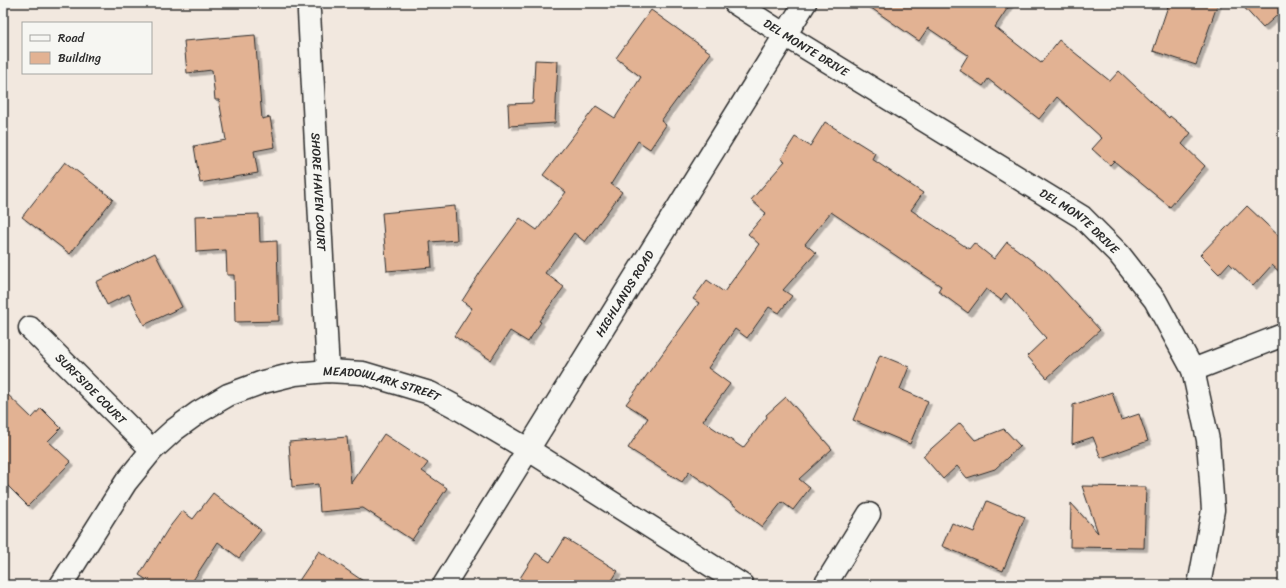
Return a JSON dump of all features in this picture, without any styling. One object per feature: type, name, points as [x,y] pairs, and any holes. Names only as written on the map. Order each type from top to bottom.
[{"type":"street","name":"DEL MONTE DRIVE","points":[[735,3],[1082,218],[1119,254],[1155,300],[1193,370],[1208,440],[1213,510],[1199,585]]},
{"type":"street","name":"HIGHLANDS ROAD","points":[[444,585],[805,3]]},
{"type":"street","name":"SHORE HAVEN COURT","points":[[309,12],[328,371]]},
{"type":"street","name":"SURFSIDE COURT","points":[[30,328],[152,450]]},
{"type":"street","points":[[1193,370],[1283,335]]},
{"type":"street","name":"MEADOWLARK STREET","points":[[61,585],[126,482],[152,450],[174,430],[228,395],[263,382],[295,374],[328,371],[363,373],[430,393],[529,450],[742,585]]},
{"type":"street","points":[[825,585],[869,514]]},
{"type":"building","points":[[864,3],[1011,3],[995,27],[1041,63],[1059,40],[1110,81],[1119,71],[1169,118],[1170,116],[1191,133],[1182,144],[1205,166],[1170,207],[1114,161],[1110,165],[1092,149],[1102,138],[1057,97],[1039,119],[988,79],[983,86],[959,70],[968,55],[928,28],[919,41]]},
{"type":"building","points":[[1169,3],[1218,3],[1196,65],[1153,51]]},
{"type":"building","points":[[1240,3],[1283,3],[1283,10],[1263,28]]},
{"type":"building","points":[[651,10],[711,53],[661,121],[666,125],[650,149],[638,141],[611,184],[622,192],[585,242],[574,233],[545,273],[564,287],[539,321],[541,322],[528,342],[510,331],[491,360],[454,336],[472,308],[462,301],[481,271],[520,218],[537,230],[566,192],[543,175],[596,106],[615,118],[641,77],[616,58]]},
{"type":"building","points":[[255,35],[262,119],[270,117],[275,147],[254,151],[258,173],[200,183],[194,146],[226,140],[219,100],[215,100],[212,70],[187,73],[184,41]]},
{"type":"building","points":[[535,60],[558,61],[555,123],[509,126],[508,104],[533,103]]},
{"type":"building","points":[[825,122],[875,153],[872,159],[923,193],[911,210],[969,249],[974,243],[994,259],[1007,242],[1047,272],[1100,330],[1047,378],[1027,356],[1046,338],[1006,293],[1001,300],[986,289],[968,313],[938,291],[941,286],[831,212],[805,244],[816,253],[783,290],[792,296],[779,313],[769,307],[747,338],[735,329],[708,368],[730,384],[703,421],[743,448],[767,417],[766,415],[786,397],[832,449],[799,479],[810,488],[793,510],[782,502],[762,527],[707,484],[689,472],[682,482],[628,448],[648,418],[626,404],[699,303],[693,299],[707,280],[724,292],[759,244],[748,234],[766,213],[751,200],[785,161],[781,159],[795,137],[810,146]]},
{"type":"building","points":[[65,162],[113,199],[70,254],[22,217]]},
{"type":"building","points":[[455,206],[457,240],[430,242],[432,267],[387,271],[382,213]]},
{"type":"building","points":[[1247,206],[1283,240],[1283,275],[1272,265],[1253,286],[1229,263],[1219,274],[1200,255]]},
{"type":"building","points":[[259,214],[260,242],[277,241],[279,321],[235,322],[234,275],[227,275],[226,250],[196,252],[195,216]]},
{"type":"building","points":[[155,253],[182,307],[144,325],[129,294],[107,305],[96,282]]},
{"type":"building","points":[[880,355],[909,367],[900,389],[928,401],[910,444],[853,420]]},
{"type":"building","points":[[3,390],[32,418],[41,408],[61,428],[48,441],[71,462],[28,506],[3,481]]},
{"type":"building","points":[[1112,392],[1121,420],[1139,414],[1148,441],[1101,458],[1093,437],[1072,444],[1073,405]]},
{"type":"building","points":[[960,423],[975,440],[1004,429],[1020,446],[995,469],[967,478],[957,466],[943,479],[923,456]]},
{"type":"building","points":[[384,434],[428,463],[422,471],[447,488],[412,540],[363,508],[320,512],[318,484],[292,487],[289,442],[347,437],[351,483]]},
{"type":"building","points":[[1082,486],[1146,487],[1144,548],[1070,547],[1071,503],[1098,533]]},
{"type":"building","points":[[213,493],[261,530],[239,558],[218,542],[190,585],[155,585],[139,575],[168,529],[182,511],[193,519]]},
{"type":"building","points":[[987,501],[1025,517],[1003,571],[942,546],[952,523],[974,532]]},
{"type":"building","points":[[565,538],[618,571],[609,585],[532,585],[520,578],[536,553],[550,562]]},
{"type":"building","points":[[319,551],[369,585],[296,585]]}]
